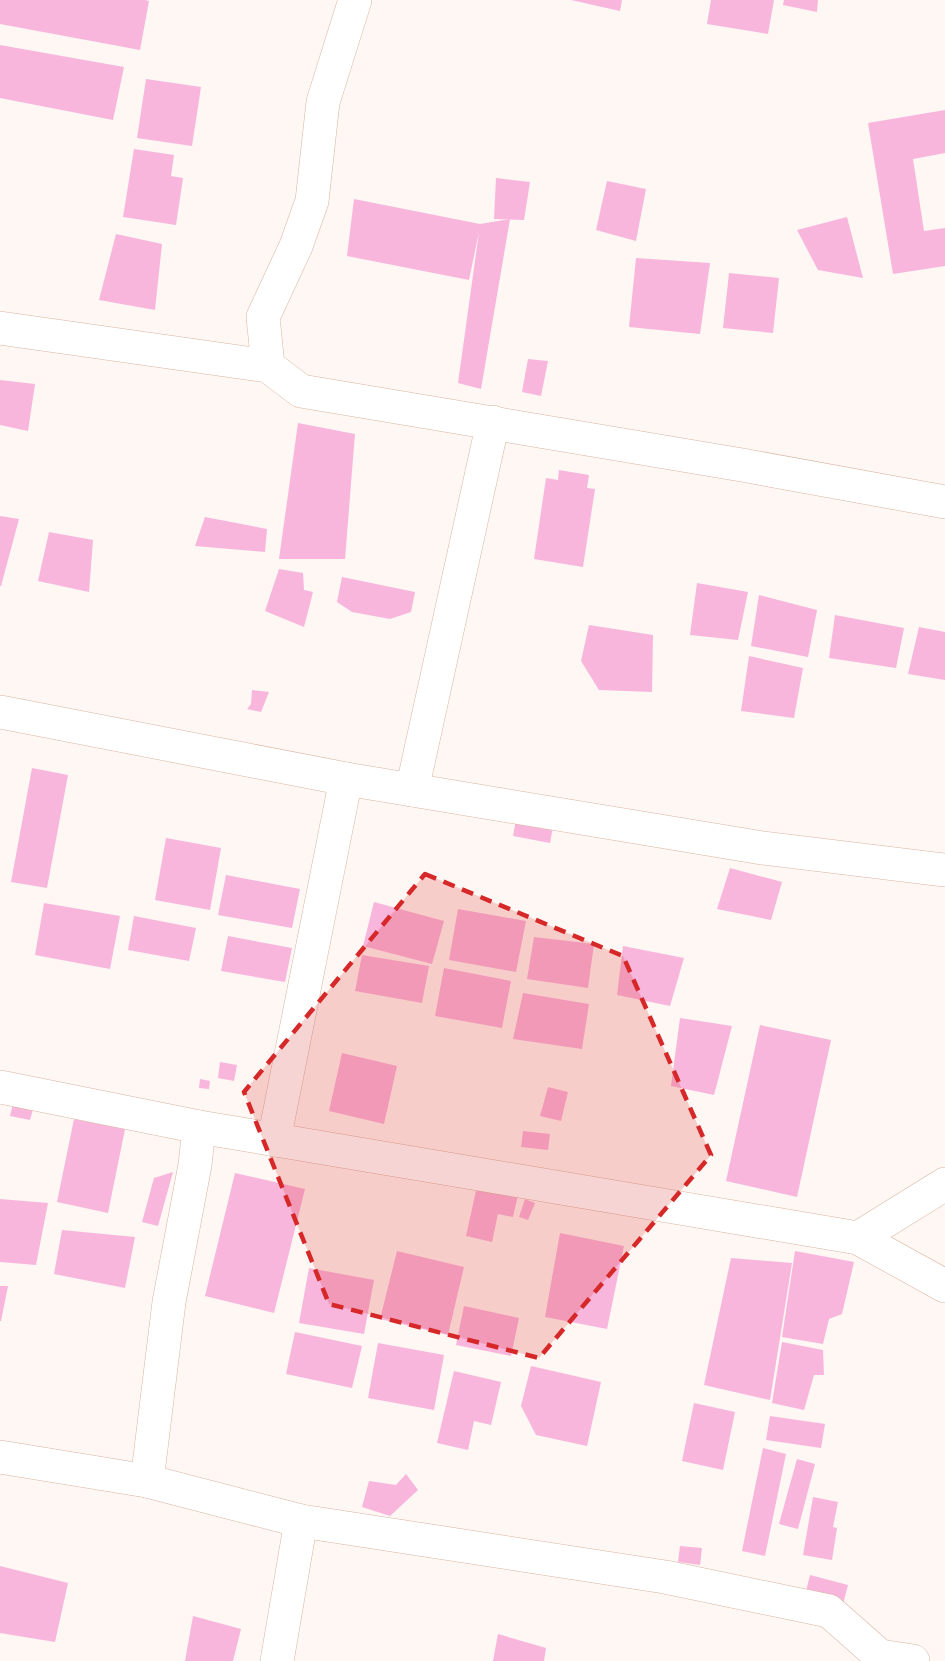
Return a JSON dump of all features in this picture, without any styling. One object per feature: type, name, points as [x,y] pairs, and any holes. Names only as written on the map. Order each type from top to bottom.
[{"type":"street","points":[[268,366],[263,316],[297,246],[312,201],[323,102],[355,0]]},
{"type":"street","points":[[0,328],[268,366],[301,391],[493,422],[945,502]]},
{"type":"street","points":[[412,790],[493,422]]},
{"type":"street","points":[[0,712],[346,779],[762,848],[945,870]]},
{"type":"street","points":[[274,1140],[346,779]]},
{"type":"street","points":[[0,1087],[199,1127],[858,1238],[945,1286]]},
{"type":"street","points":[[147,1482],[169,1302],[195,1164],[199,1127]]},
{"type":"street","points":[[858,1238],[945,1184]]},
{"type":"street","points":[[0,1457],[147,1482],[301,1521],[665,1577],[829,1611],[879,1656],[913,1661]]},
{"type":"street","points":[[277,1661],[301,1521]]},
{"type":"highlighted area","points":[[425,874],[623,956],[711,1155],[539,1358],[329,1304],[244,1092]]},
{"type":"building","points":[[0,0],[149,1],[140,50],[0,24]]},
{"type":"building","points":[[571,0],[622,0],[620,11]]},
{"type":"building","points":[[711,0],[774,0],[768,34],[707,24]]},
{"type":"building","points":[[784,0],[818,0],[817,12],[783,5]]},
{"type":"building","points":[[0,45],[124,67],[113,120],[0,98]]},
{"type":"building","points":[[146,79],[201,87],[192,146],[137,138]]},
{"type":"building","points":[[945,110],[945,153],[913,159],[924,231],[945,228],[945,266],[893,274],[868,123]]},
{"type":"building","points":[[134,149],[174,155],[171,176],[183,178],[176,225],[123,217]]},
{"type":"building","points":[[496,178],[530,182],[524,220],[494,219]]},
{"type":"building","points":[[607,181],[646,189],[636,241],[596,230]]},
{"type":"building","points":[[354,199],[480,224],[510,219],[481,389],[458,383],[479,232],[469,280],[347,256]]},
{"type":"building","points":[[847,217],[863,278],[818,270],[797,230]]},
{"type":"building","points":[[116,234],[162,244],[155,310],[99,300]]},
{"type":"building","points":[[636,258],[710,263],[700,334],[629,327]]},
{"type":"building","points":[[729,273],[779,278],[773,333],[723,328]]},
{"type":"building","points":[[528,359],[548,361],[541,396],[522,392]]},
{"type":"building","points":[[0,380],[35,384],[28,431],[0,425]]},
{"type":"building","points":[[298,423],[355,434],[345,559],[279,559]]},
{"type":"building","points":[[559,470],[589,475],[587,488],[595,489],[583,567],[534,559],[546,478],[558,480]]},
{"type":"building","points":[[0,516],[19,519],[1,586],[0,586]]},
{"type":"building","points":[[205,517],[267,529],[265,552],[195,546]]},
{"type":"building","points":[[49,532],[93,540],[89,592],[38,581]]},
{"type":"building","points":[[279,569],[303,573],[304,590],[313,592],[304,627],[265,611]]},
{"type":"building","points":[[342,577],[415,592],[411,612],[390,619],[352,612],[337,602]]},
{"type":"building","points":[[697,583],[748,592],[738,640],[690,635]]},
{"type":"building","points":[[759,595],[817,610],[808,657],[751,646]]},
{"type":"building","points":[[835,615],[904,628],[896,668],[829,658]]},
{"type":"building","points":[[589,625],[653,635],[652,692],[599,690],[581,661]]},
{"type":"building","points":[[919,627],[945,632],[945,680],[908,674]]},
{"type":"building","points":[[749,656],[803,668],[794,718],[741,711]]},
{"type":"building","points":[[252,690],[269,692],[261,712],[247,709],[251,704]]},
{"type":"building","points":[[32,768],[68,775],[47,888],[11,882]]},
{"type":"building","points":[[517,814],[554,821],[550,843],[513,836]]},
{"type":"building","points":[[166,838],[221,848],[210,910],[155,900]]},
{"type":"building","points":[[730,868],[782,882],[771,920],[717,909]]},
{"type":"building","points":[[226,875],[300,889],[292,928],[218,915]]},
{"type":"building","points":[[374,902],[444,921],[432,964],[363,946]]},
{"type":"building","points":[[44,903],[120,916],[110,969],[35,955]]},
{"type":"building","points":[[458,909],[526,921],[516,972],[449,960]]},
{"type":"building","points":[[134,916],[196,928],[189,961],[128,950]]},
{"type":"building","points":[[228,936],[292,948],[285,982],[221,971]]},
{"type":"building","points":[[534,937],[594,944],[588,988],[527,979]]},
{"type":"building","points":[[623,946],[684,958],[670,1006],[617,995]]},
{"type":"building","points":[[362,955],[429,966],[422,1003],[355,991]]},
{"type":"building","points":[[444,968],[511,981],[502,1028],[435,1016]]},
{"type":"building","points":[[523,993],[589,1004],[582,1049],[513,1039]]},
{"type":"building","points":[[680,1018],[732,1026],[714,1095],[671,1086]]},
{"type":"building","points":[[760,1025],[831,1040],[797,1197],[726,1181]]},
{"type":"building","points":[[342,1053],[397,1066],[384,1124],[329,1111]]},
{"type":"building","points":[[220,1062],[237,1065],[234,1081],[218,1078]]},
{"type":"building","points":[[200,1079],[210,1081],[209,1089],[199,1088]]},
{"type":"building","points":[[548,1087],[568,1092],[561,1121],[540,1116]]},
{"type":"building","points":[[13,1104],[33,1109],[30,1120],[10,1116]]},
{"type":"building","points":[[74,1119],[125,1129],[108,1213],[57,1202]]},
{"type":"building","points":[[523,1131],[550,1134],[548,1150],[521,1147]]},
{"type":"building","points":[[173,1172],[158,1226],[142,1222],[154,1178]]},
{"type":"building","points":[[235,1173],[305,1189],[274,1313],[205,1296]]},
{"type":"building","points":[[477,1186],[518,1195],[513,1217],[498,1214],[492,1242],[466,1236]]},
{"type":"building","points":[[0,1199],[48,1203],[36,1265],[0,1262]]},
{"type":"building","points":[[525,1199],[535,1203],[528,1220],[519,1217]]},
{"type":"building","points":[[62,1230],[135,1237],[125,1288],[54,1274]]},
{"type":"building","points":[[560,1233],[624,1246],[607,1329],[545,1317]]},
{"type":"building","points":[[397,1251],[464,1267],[448,1335],[380,1319]]},
{"type":"building","points":[[795,1251],[854,1262],[842,1314],[829,1319],[823,1344],[782,1337]]},
{"type":"building","points":[[731,1258],[792,1263],[770,1400],[704,1385]]},
{"type":"building","points":[[309,1268],[374,1280],[364,1334],[299,1323]]},
{"type":"building","points":[[0,1286],[8,1286],[1,1321],[0,1321]]},
{"type":"building","points":[[464,1306],[519,1318],[511,1356],[456,1345]]},
{"type":"building","points":[[295,1332],[362,1346],[352,1388],[286,1374]]},
{"type":"building","points":[[782,1342],[823,1350],[824,1375],[814,1375],[804,1410],[772,1403]]},
{"type":"building","points":[[378,1343],[444,1355],[434,1410],[368,1398]]},
{"type":"building","points":[[531,1366],[601,1382],[587,1446],[536,1435],[521,1406]]},
{"type":"building","points":[[454,1371],[501,1382],[491,1425],[474,1421],[468,1450],[437,1443]]},
{"type":"building","points":[[694,1403],[735,1412],[723,1470],[682,1461]]},
{"type":"building","points":[[770,1416],[825,1424],[821,1448],[766,1440]]},
{"type":"building","points":[[763,1448],[786,1454],[765,1556],[742,1551]]},
{"type":"building","points":[[797,1459],[815,1464],[798,1529],[779,1524]]},
{"type":"building","points":[[406,1474],[418,1490],[390,1516],[362,1507],[369,1481],[396,1485]]},
{"type":"building","points":[[813,1497],[838,1502],[833,1527],[837,1528],[832,1560],[803,1555]]},
{"type":"building","points":[[680,1546],[702,1548],[700,1565],[678,1562]]},
{"type":"building","points":[[0,1566],[68,1583],[55,1642],[0,1633]]},
{"type":"building","points":[[810,1575],[848,1585],[843,1604],[804,1599]]},
{"type":"building","points":[[193,1616],[241,1629],[233,1661],[185,1661]]},
{"type":"building","points":[[498,1634],[546,1648],[544,1661],[493,1661]]}]
